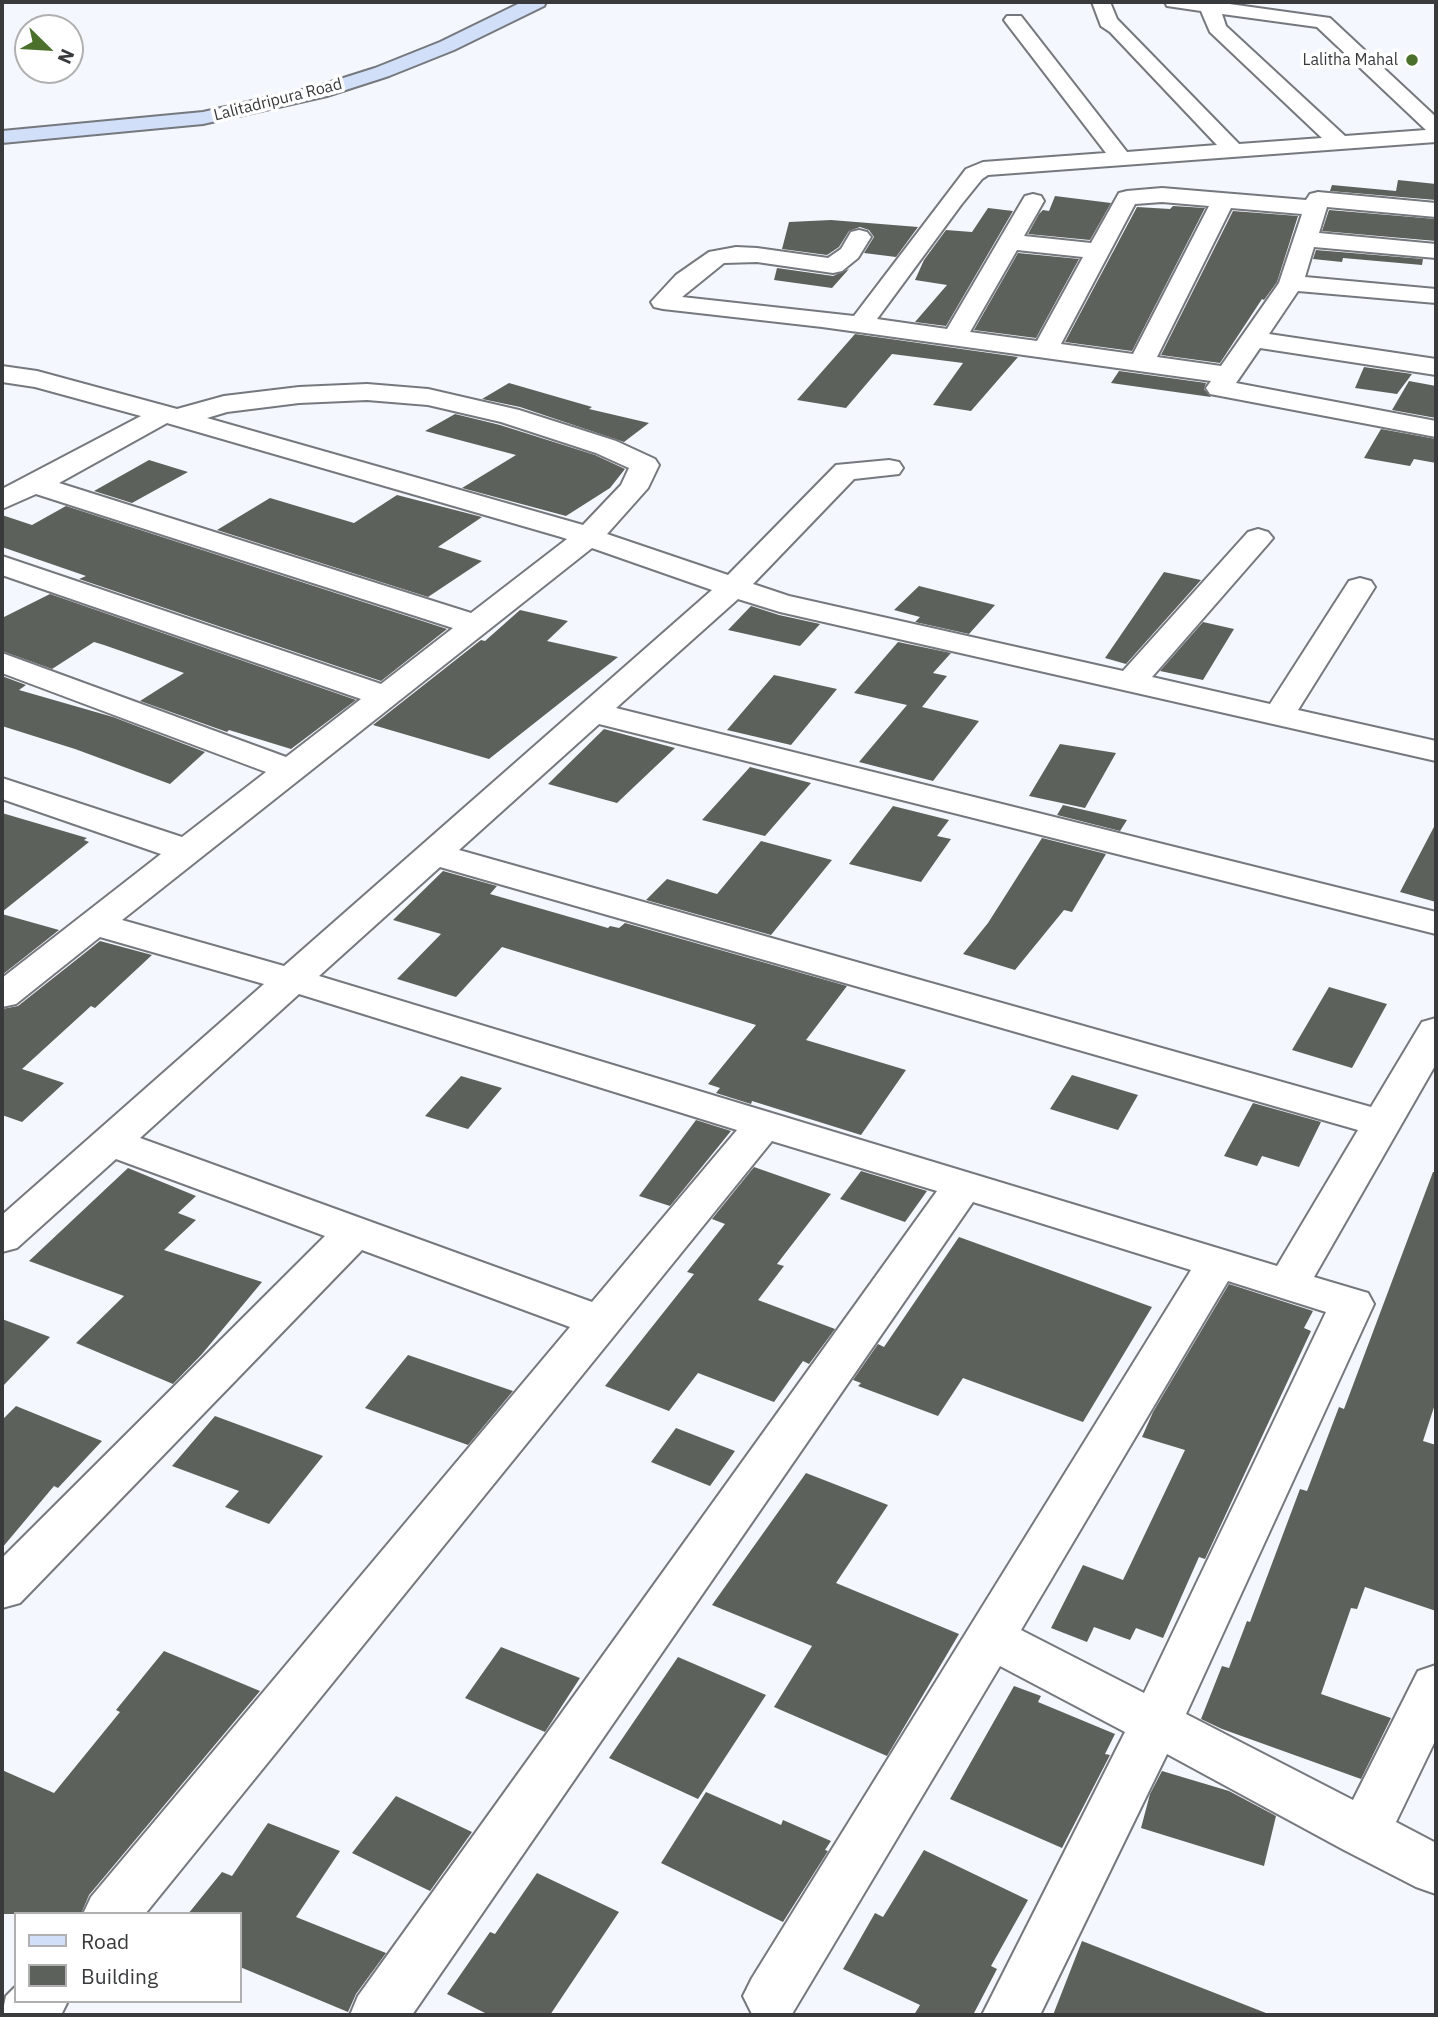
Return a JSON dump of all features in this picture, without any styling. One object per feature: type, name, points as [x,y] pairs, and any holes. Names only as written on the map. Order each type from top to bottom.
[{"type":"street","name":"Lalitadripura Road","points":[[2,137],[203,118],[320,92],[382,72],[447,46],[537,2]]},
{"type":"street","points":[[1101,2],[1108,22],[1117,27],[1233,150]]},
{"type":"street","points":[[1174,2],[1323,22],[1436,128]]},
{"type":"street","points":[[1209,6],[1217,27],[1340,143]]},
{"type":"street","points":[[1014,20],[1120,157]]},
{"type":"street","points":[[860,325],[974,173],[996,166],[1436,136]]},
{"type":"street","points":[[1045,350],[1127,198],[1163,195],[1315,208]]},
{"type":"street","points":[[1436,210],[1318,199],[1291,283],[1219,388],[1436,429]]},
{"type":"street","points":[[1142,362],[1223,200]]},
{"type":"street","points":[[954,338],[1033,201]]},
{"type":"street","points":[[859,237],[850,253],[833,266],[757,255],[717,257],[685,279],[663,302],[860,325],[1228,375]]},
{"type":"street","points":[[1305,239],[1436,251]]},
{"type":"street","points":[[1009,242],[1099,251]]},
{"type":"street","points":[[1291,283],[1436,296]]},
{"type":"street","points":[[1253,339],[1436,367]]},
{"type":"street","points":[[2,374],[37,379],[171,416],[588,537],[780,603],[1436,751]]},
{"type":"street","points":[[2,500],[171,416],[224,404],[367,392],[428,397],[509,416],[606,447],[645,466],[634,488],[588,537],[2,996]]},
{"type":"street","points":[[2,1238],[733,587],[846,471],[889,468]]},
{"type":"street","points":[[34,484],[476,625]]},
{"type":"street","points":[[1130,682],[1258,538]]},
{"type":"street","points":[[2,565],[385,696]]},
{"type":"street","points":[[1279,715],[1360,587]]},
{"type":"street","points":[[2,662],[291,770]]},
{"type":"street","points":[[592,712],[1436,923]]},
{"type":"street","points":[[2,788],[188,851]]},
{"type":"street","points":[[432,854],[1381,1124]]},
{"type":"street","points":[[94,924],[292,980],[1352,1304],[1155,1724],[1011,2015]]},
{"type":"street","points":[[1288,1284],[1436,1030]]},
{"type":"street","points":[[113,1912],[764,1124]]},
{"type":"street","points":[[111,1142],[601,1322]]},
{"type":"street","points":[[379,2015],[963,1185]]},
{"type":"street","points":[[2,1589],[355,1231]]},
{"type":"street","points":[[772,1996],[1218,1262]]},
{"type":"street","points":[[990,1637],[1436,1870]]},
{"type":"street","points":[[1363,1834],[1436,1686]]},
{"type":"building","points":[[1398,180],[1436,184],[1436,200],[1330,191],[1332,185],[1396,191]]},
{"type":"building","points":[[1055,196],[1111,203],[1090,240],[1028,234],[1039,214],[1043,210],[1049,211]]},
{"type":"building","points":[[1173,206],[1205,208],[1132,351],[1065,342],[1137,207],[1170,209]]},
{"type":"building","points":[[988,208],[1013,211],[946,326],[915,322],[947,285],[915,280],[924,260],[946,230],[972,232]]},
{"type":"building","points":[[1329,210],[1436,219],[1436,241],[1322,231]]},
{"type":"building","points":[[1233,211],[1298,216],[1277,282],[1264,300],[1262,299],[1220,363],[1161,355]]},
{"type":"building","points":[[831,220],[918,227],[896,257],[864,253],[874,237],[869,230],[860,227],[849,231],[839,247],[827,255],[782,249],[789,222]]},
{"type":"building","points":[[1316,250],[1423,259],[1422,265],[1343,258],[1342,262],[1313,259]]},
{"type":"building","points":[[1018,253],[1079,259],[1036,338],[974,330]]},
{"type":"building","points":[[777,268],[833,276],[849,269],[832,288],[774,280]]},
{"type":"building","points":[[855,334],[1018,357],[971,411],[933,405],[963,363],[892,354],[846,408],[797,400]]},
{"type":"building","points":[[1364,367],[1412,374],[1397,394],[1355,388]]},
{"type":"building","points":[[1119,371],[1206,383],[1204,389],[1211,397],[1111,383]]},
{"type":"building","points":[[1409,381],[1436,386],[1436,418],[1392,410]]},
{"type":"building","points":[[509,383],[592,407],[589,409],[649,423],[624,442],[520,407],[482,399]]},
{"type":"building","points":[[455,414],[595,455],[625,469],[610,488],[566,516],[462,488],[516,455],[425,431]]},
{"type":"building","points":[[1381,429],[1436,439],[1436,463],[1414,459],[1410,466],[1364,458]]},
{"type":"building","points":[[149,460],[188,472],[132,503],[94,491]]},
{"type":"building","points":[[397,495],[482,517],[438,547],[482,561],[428,597],[217,530],[270,498],[354,523]]},
{"type":"building","points":[[66,506],[447,629],[381,681],[79,579],[86,576],[2,547],[2,515],[32,525]]},
{"type":"building","points":[[1164,572],[1201,580],[1126,664],[1105,658]]},
{"type":"building","points":[[919,586],[995,605],[969,634],[915,622],[920,617],[894,610]]},
{"type":"building","points":[[50,594],[356,700],[291,749],[229,730],[227,732],[140,701],[184,673],[104,645],[94,642],[52,669],[2,651],[2,618]]},
{"type":"building","points":[[751,606],[820,624],[800,646],[728,630]]},
{"type":"building","points":[[520,610],[568,621],[547,641],[618,657],[489,759],[373,725],[481,640],[485,641]]},
{"type":"building","points":[[1203,622],[1234,629],[1203,680],[1160,671]]},
{"type":"building","points":[[898,642],[951,653],[933,673],[947,676],[922,707],[979,721],[933,781],[859,762],[907,705],[854,693]]},
{"type":"building","points":[[774,675],[837,689],[791,745],[727,730]]},
{"type":"building","points":[[2,676],[26,685],[19,690],[113,717],[205,752],[170,784],[2,726]]},
{"type":"building","points":[[604,729],[675,748],[617,803],[548,784]]},
{"type":"building","points":[[1060,744],[1116,753],[1085,808],[1029,796]]},
{"type":"building","points":[[750,767],[811,783],[765,836],[702,820]]},
{"type":"building","points":[[1063,805],[1127,820],[1120,831],[1057,815]]},
{"type":"building","points":[[893,806],[949,820],[937,836],[951,839],[921,882],[849,864]]},
{"type":"building","points":[[2,813],[87,838],[84,840],[89,842],[2,912]]},
{"type":"building","points":[[1436,823],[1436,902],[1400,892]]},
{"type":"building","points":[[1042,838],[1106,854],[1072,912],[1064,910],[1015,970],[963,954],[988,923]]},
{"type":"building","points":[[761,841],[832,860],[771,935],[646,900],[667,879],[717,894]]},
{"type":"building","points":[[443,871],[497,886],[490,894],[608,928],[619,928],[625,923],[847,986],[806,1040],[906,1070],[861,1135],[752,1101],[751,1104],[716,1093],[720,1088],[708,1084],[756,1025],[502,947],[456,997],[397,979],[441,934],[393,920]]},
{"type":"building","points":[[2,914],[59,930],[2,975]]},
{"type":"building","points":[[100,941],[152,955],[95,1008],[91,1006],[22,1069],[64,1083],[22,1122],[2,1115],[2,1009],[18,1006]]},
{"type":"building","points":[[1329,987],[1387,1004],[1352,1068],[1292,1050]]},
{"type":"building","points":[[1072,1075],[1138,1095],[1118,1130],[1050,1109]]},
{"type":"building","points":[[461,1076],[502,1088],[468,1129],[425,1116]]},
{"type":"building","points":[[1253,1103],[1321,1122],[1299,1167],[1262,1156],[1257,1166],[1224,1156]]},
{"type":"building","points":[[696,1120],[731,1131],[670,1206],[639,1196]]},
{"type":"building","points":[[754,1167],[831,1194],[777,1264],[784,1266],[758,1300],[835,1329],[809,1364],[803,1361],[774,1402],[698,1373],[669,1411],[605,1386],[694,1274],[687,1272],[725,1224],[712,1219]]},
{"type":"building","points":[[128,1168],[196,1196],[178,1213],[196,1220],[164,1250],[262,1282],[202,1354],[173,1384],[76,1343],[124,1296],[29,1261]]},
{"type":"building","points":[[861,1171],[927,1191],[905,1222],[840,1199]]},
{"type":"building","points":[[1433,1172],[1436,1172],[1436,1401],[1423,1441],[1436,1445],[1436,1611],[1365,1587],[1357,1609],[1351,1608],[1321,1694],[1391,1718],[1361,1779],[1201,1719],[1222,1666],[1229,1668],[1247,1621],[1250,1622],[1300,1489],[1307,1491],[1339,1407],[1344,1409]]},
{"type":"building","points":[[959,1237],[1152,1307],[1083,1422],[963,1378],[938,1416],[858,1386],[861,1383],[853,1380],[878,1344],[884,1347]]},
{"type":"building","points":[[1229,1284],[1313,1311],[1304,1328],[1311,1331],[1205,1559],[1199,1557],[1163,1638],[1136,1628],[1130,1640],[1094,1627],[1087,1642],[1051,1628],[1083,1565],[1123,1580],[1185,1450],[1142,1437],[1153,1412]]},
{"type":"building","points":[[2,1319],[50,1337],[2,1387]]},
{"type":"building","points":[[408,1355],[513,1391],[468,1445],[365,1408]]},
{"type":"building","points":[[16,1406],[102,1441],[58,1488],[54,1486],[2,1548],[2,1420]]},
{"type":"building","points":[[215,1416],[323,1456],[269,1524],[225,1507],[239,1491],[172,1466]]},
{"type":"building","points":[[676,1428],[735,1451],[710,1486],[651,1462]]},
{"type":"building","points":[[806,1473],[888,1505],[836,1583],[959,1634],[887,1756],[774,1707],[812,1646],[712,1605]]},
{"type":"building","points":[[501,1647],[580,1678],[545,1732],[465,1698]]},
{"type":"building","points":[[164,1651],[260,1691],[89,1895],[82,1912],[2,1914],[2,1770],[54,1793],[120,1712],[116,1710]]},
{"type":"building","points":[[678,1657],[766,1695],[698,1799],[609,1758]]},
{"type":"building","points":[[1014,1686],[1041,1696],[1038,1702],[1115,1734],[1105,1754],[1110,1755],[1062,1848],[950,1799]]},
{"type":"building","points":[[1162,1771],[1229,1791],[1276,1816],[1264,1866],[1141,1828],[1150,1794]]},
{"type":"building","points":[[706,1792],[781,1825],[783,1820],[831,1841],[825,1850],[828,1851],[783,1922],[661,1863]]},
{"type":"building","points":[[396,1796],[472,1832],[430,1891],[352,1853]]},
{"type":"building","points":[[268,1823],[340,1851],[296,1917],[386,1953],[356,1994],[348,2012],[242,1968],[242,1912],[190,1912],[222,1872],[232,1876]]},
{"type":"building","points":[[924,1850],[1028,1900],[991,1966],[997,1969],[973,2015],[914,2015],[920,2005],[843,1969],[875,1913],[883,1917]]},
{"type":"building","points":[[537,1873],[619,1912],[550,2015],[489,2015],[447,1994],[490,1932],[495,1934]]},
{"type":"building","points":[[1082,1941],[1266,2013],[1266,2015],[1053,2015]]},
{"type":"place","name":"Lalitha Mahal","points":[[1412,60]]}]
